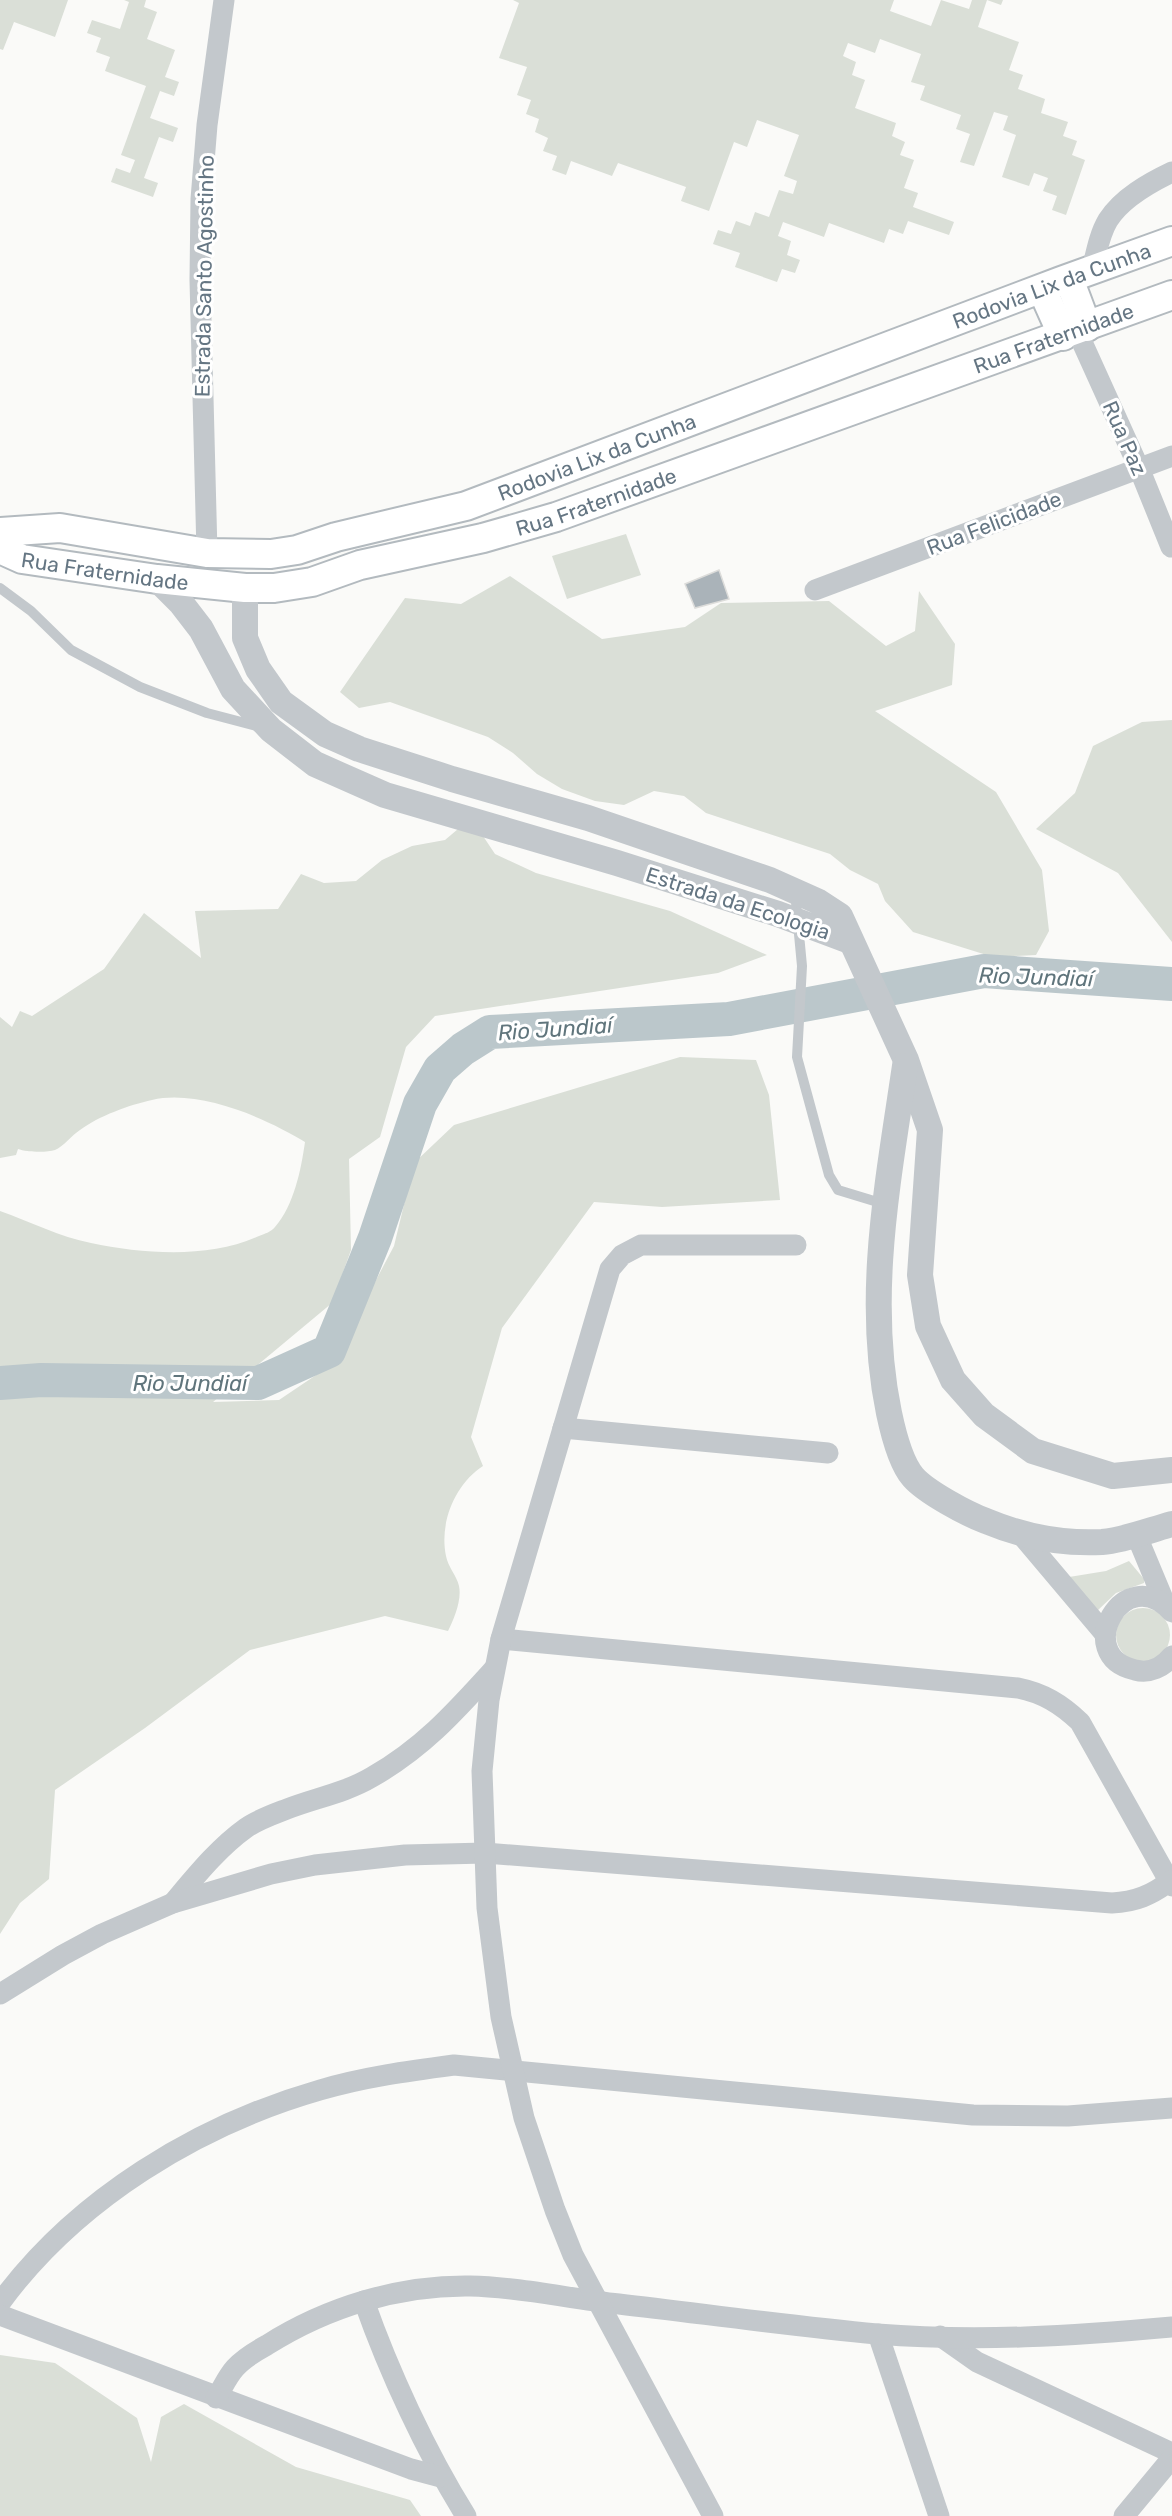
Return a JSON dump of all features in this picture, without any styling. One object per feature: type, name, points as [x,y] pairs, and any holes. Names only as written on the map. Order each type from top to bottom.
[{"type":"main road","name":"Rodovia Lix da Cunha","points":[[0,532],[60,528],[207,553],[271,554],[297,550],[336,537],[466,506],[1172,241]]},
{"type":"main road","points":[[1076,331],[1080,274]]},
{"type":"main road","points":[[1042,289],[1076,331]]},
{"type":"main road","name":"Rua Fraternidade","points":[[0,549],[22,559],[157,579],[245,588],[274,588],[312,582],[360,565],[483,538],[556,517],[1172,295]]},
{"type":"main road","points":[[157,579],[207,553],[245,588]]},
{"type":"street","name":"Estrada Santo Agostinho","points":[[207,553],[201,325],[201,199],[207,125],[224,0]]},
{"type":"street","points":[[1080,274],[1108,220],[1129,197],[1172,172]]},
{"type":"street","name":"Rua Paz","points":[[1076,331],[1139,468],[1171,547]]},
{"type":"street","name":"Rua Felicidade","points":[[815,590],[1172,456]]},
{"type":"street","name":"Estrada da Ecologia","points":[[157,579],[181,603],[201,629],[232,688],[271,730],[315,764],[386,795],[606,860],[798,921],[850,941]]},
{"type":"street","name":"Estrada da Ecologia","points":[[245,588],[245,638],[258,669],[281,702],[325,734],[359,749],[598,822],[770,880],[818,901],[840,916],[850,941]]},
{"type":"street","points":[[850,941],[906,1060],[930,1130],[920,1275],[928,1326],[953,1380],[984,1415],[1033,1450],[1113,1476],[1172,1470]]},
{"type":"street","points":[[906,1060],[879,1254],[878,1332],[886,1399],[895,1440],[912,1476],[969,1515],[1045,1538],[1103,1542],[1172,1524]]},
{"type":"street","points":[[713,2516],[573,2255],[524,2118],[512,2071],[492,1963],[482,1771],[485,1731],[501,1639],[606,1277],[622,1255],[641,1245],[796,1245]]},
{"type":"street","points":[[563,1428],[828,1454]]},
{"type":"street","points":[[1019,1532],[1105,1634],[1111,1654],[1118,1662],[1127,1668],[1148,1671],[1158,1668],[1172,1656]]},
{"type":"street","points":[[1136,1534],[1169,1609]]},
{"type":"street","points":[[1105,1634],[1111,1614],[1126,1600],[1147,1597],[1169,1609]]},
{"type":"street","points":[[0,1994],[53,1960],[102,1934],[173,1903],[228,1886],[315,1865],[405,1855],[485,1853],[1112,1903],[1144,1897],[1171,1884],[1080,1722],[1067,1709],[1041,1694],[1006,1687],[501,1639]]},
{"type":"street","points":[[173,1903],[198,1873],[247,1828],[287,1808],[330,1796],[370,1779],[404,1758],[433,1735],[494,1669]]},
{"type":"street","points":[[0,2303],[41,2255],[98,2204],[161,2160],[235,2121],[288,2100],[364,2078],[454,2066],[973,2115],[1068,2116],[1172,2108]]},
{"type":"street","points":[[216,2398],[235,2368],[258,2350],[309,2320],[364,2301],[417,2288],[463,2286],[500,2288],[597,2302],[878,2334],[1063,2335],[1172,2327]]},
{"type":"street","points":[[364,2301],[376,2334],[441,2477],[466,2516]]},
{"type":"street","points":[[0,2315],[216,2398],[411,2469],[441,2477]]},
{"type":"street","points":[[878,2334],[939,2516]]},
{"type":"street","points":[[940,2336],[977,2362],[1172,2453]]},
{"type":"street","points":[[1124,2516],[1172,2458]]},
{"type":"lane","points":[[0,588],[31,611],[70,650],[140,687],[207,713],[271,730]]},
{"type":"lane","points":[[795,891],[802,966],[797,1057],[829,1175],[838,1190],[885,1204]]},
{"type":"shaded area","points":[[0,0],[68,0],[55,37],[14,22],[3,50],[0,49]]},
{"type":"shaded area","points":[[124,0],[146,0],[144,7],[157,12],[147,39],[175,50],[165,77],[179,82],[174,96],[160,91],[150,118],[178,128],[173,142],[159,137],[144,178],[158,183],[153,197],[111,182],[116,168],[130,173],[135,160],[121,155],[146,86],[105,71],[110,57],[96,52],[101,38],[87,33],[92,20],[120,29],[129,2]]},
{"type":"shaded area","points":[[513,0],[894,0],[890,11],[931,26],[941,0],[969,9],[972,0],[987,0],[978,27],[1019,42],[1009,70],[1023,75],[1018,89],[1045,99],[1041,113],[1068,122],[1063,136],[1077,141],[1072,155],[1085,160],[1066,215],[1052,210],[1057,196],[1043,191],[1048,178],[1034,173],[1029,186],[1002,177],[1016,135],[1003,130],[1008,116],[994,112],[974,166],[960,162],[970,134],[956,129],[961,115],[920,100],[925,86],[911,82],[921,54],[880,39],[875,53],[848,43],[843,56],[856,62],[852,75],[865,80],[855,108],[896,123],[892,136],[905,142],[900,155],[914,160],[904,188],[918,193],[913,207],[954,222],[949,235],[908,221],[903,234],[889,229],[884,243],[829,223],[824,237],[783,222],[778,236],[791,241],[787,255],[800,260],[795,273],[782,269],[777,282],[735,267],[740,253],[713,244],[718,230],[731,234],[736,221],[750,226],[755,212],[769,217],[779,190],[793,194],[797,181],[784,176],[799,135],[757,120],[747,147],[734,142],[709,211],[681,201],[686,187],[618,163],[612,176],[571,161],[566,175],[552,170],[557,156],[543,151],[548,138],[535,132],[539,119],[526,114],[531,100],[517,95],[527,67],[499,58],[519,3]]},
{"type":"shaded area","points":[[987,0],[1003,0],[1001,5]]},
{"type":"shaded area","points":[[626,534],[641,575],[567,599],[552,556]]},
{"type":"shaded area","points":[[510,576],[602,639],[685,627],[721,603],[829,601],[886,646],[915,631],[919,591],[955,644],[952,685],[875,711],[996,792],[1042,870],[1049,931],[1036,955],[993,957],[913,932],[885,901],[878,884],[850,870],[830,854],[706,813],[684,796],[654,791],[624,805],[595,801],[562,789],[537,774],[513,753],[488,737],[390,702],[359,708],[340,692],[405,598],[461,604]]},
{"type":"shaded area","points":[[1172,720],[1172,942],[1118,873],[1036,829],[1075,793],[1093,746],[1142,722]]},
{"type":"shaded area","points":[[471,818],[495,854],[536,873],[670,911],[767,955],[718,973],[435,1016],[406,1047],[380,1137],[349,1159],[351,1250],[332,1303],[213,1402],[279,1400],[331,1365],[394,1246],[414,1163],[454,1125],[680,1057],[756,1060],[769,1095],[780,1200],[662,1207],[594,1202],[502,1328],[471,1437],[483,1466],[464,1483],[451,1505],[447,1518],[444,1543],[446,1556],[460,1591],[457,1609],[448,1631],[385,1616],[250,1650],[145,1728],[55,1790],[49,1879],[20,1903],[0,1934],[0,1211],[68,1237],[111,1247],[154,1252],[219,1248],[259,1236],[275,1227],[292,1198],[305,1142],[252,1115],[232,1108],[211,1102],[170,1098],[143,1102],[105,1116],[80,1130],[55,1150],[36,1152],[18,1149],[16,1155],[0,1158],[0,1017],[12,1027],[20,1011],[32,1016],[104,969],[144,913],[201,958],[195,911],[278,909],[301,874],[324,883],[356,881],[382,860],[412,846],[445,840]]},
{"type":"shaded area","points":[[1129,1561],[1144,1579],[1144,1583],[1116,1593],[1097,1611],[1069,1577],[1106,1571]]},
{"type":"shaded area","points":[[1143,1608],[1153,1610],[1162,1616],[1168,1625],[1170,1635],[1168,1645],[1162,1654],[1153,1660],[1143,1662],[1133,1660],[1124,1654],[1118,1645],[1116,1635],[1118,1625],[1124,1616],[1133,1610]]},
{"type":"shaded area","points":[[0,2355],[55,2363],[137,2418],[151,2462],[161,2417],[184,2404],[296,2467],[410,2500],[421,2516],[0,2516]]},
{"type":"building","points":[[719,570],[729,599],[695,608],[685,584]]},
{"type":"waterway","name":"Rio Jundiaí","points":[[0,1383],[41,1380],[258,1383],[329,1351],[375,1238],[420,1104],[440,1069],[463,1049],[490,1032],[729,1019],[984,971],[1172,984]]}]
